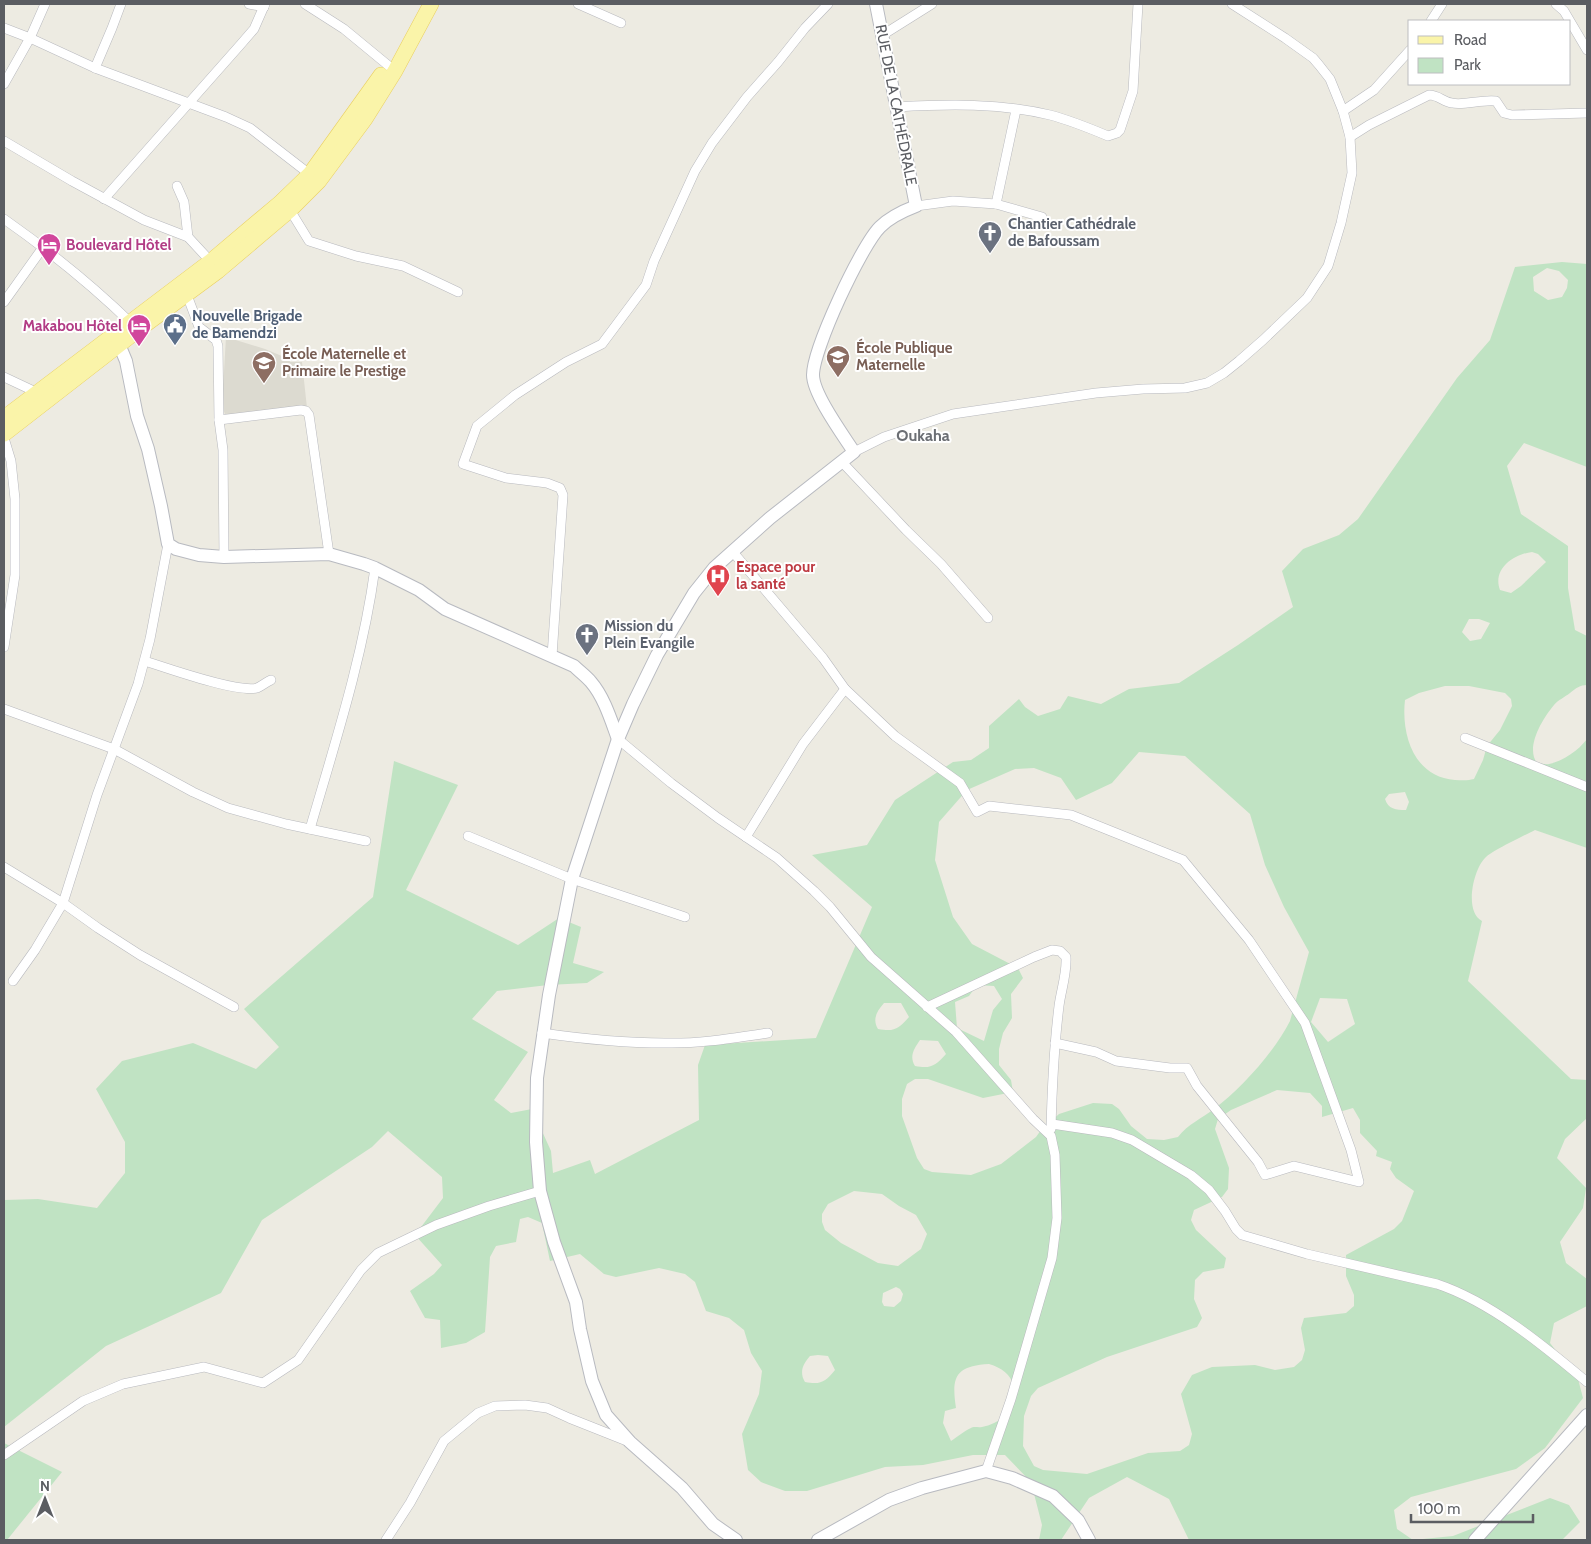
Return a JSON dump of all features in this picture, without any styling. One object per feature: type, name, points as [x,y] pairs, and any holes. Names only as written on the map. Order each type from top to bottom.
[{"type":"main road","points":[[392,68],[420,4]]},
{"type":"main road","points":[[4,434],[117,339],[290,210],[314,178],[365,119],[392,68],[431,4]]},
{"type":"main road","points":[[134,326],[187,295],[281,202],[314,178]]},
{"type":"main road","points":[[4,418],[117,339]]},
{"type":"street","points":[[4,84],[30,38],[45,4]]},
{"type":"street","points":[[95,68],[121,4]]},
{"type":"street","points":[[104,199],[190,104],[254,29],[265,5],[249,4]]},
{"type":"street","points":[[305,4],[344,29],[392,68]]},
{"type":"street","points":[[578,4],[621,23]]},
{"type":"street","points":[[552,656],[563,495],[560,488],[547,482],[506,478],[463,464],[477,426],[522,391],[566,362],[602,344],[646,285],[654,261],[695,171],[712,143],[747,97],[805,28],[828,4]]},
{"type":"street","name":"RUE DE LA CATHÉDRALE","points":[[876,4],[916,206]]},
{"type":"street","points":[[881,36],[932,4]]},
{"type":"street","points":[[897,107],[945,104],[1016,110],[1061,118],[1108,136],[1117,134],[1133,91],[1138,4]]},
{"type":"street","points":[[736,1540],[713,1524],[682,1488],[630,1442],[606,1415],[592,1381],[576,1302],[554,1242],[540,1191],[536,1142],[537,1078],[542,1033],[572,879],[618,738],[657,655],[694,593],[714,568],[732,551],[841,461],[854,452],[884,437],[953,414],[1096,393],[1185,388],[1208,383],[1224,373],[1263,340],[1307,298],[1328,266],[1348,194],[1352,173],[1350,137],[1343,111],[1330,79],[1313,58],[1253,16],[1232,4]]},
{"type":"street","points":[[1432,20],[1442,4]]},
{"type":"street","points":[[1556,4],[1564,11],[1569,20]]},
{"type":"street","points":[[1571,23],[1587,50]]},
{"type":"street","points":[[4,28],[95,68],[250,128],[314,178]]},
{"type":"street","points":[[1343,111],[1374,90],[1408,52]]},
{"type":"street","points":[[1350,137],[1369,125],[1430,95],[1437,96],[1453,104],[1486,100],[1496,101],[1504,113],[1512,115],[1587,113]]},
{"type":"street","points":[[996,204],[1016,110]]},
{"type":"street","points":[[4,141],[144,220],[188,236],[215,266]]},
{"type":"street","points":[[178,186],[184,202],[188,236]]},
{"type":"street","points":[[854,452],[817,392],[813,376],[816,357],[827,328],[858,260],[880,227],[900,212],[916,206],[953,201],[996,204],[1042,217]]},
{"type":"street","points":[[290,210],[309,241],[356,256],[403,266],[458,292]]},
{"type":"street","points":[[4,219],[44,246],[93,286],[134,326]]},
{"type":"street","points":[[4,301],[44,246]]},
{"type":"street","points":[[187,295],[199,327],[216,340],[218,346],[219,420],[223,450],[224,557]]},
{"type":"street","points":[[14,980],[35,950],[63,903],[88,821],[145,661],[168,544],[153,472],[137,416],[126,360],[117,339]]},
{"type":"street","points":[[4,377],[38,393]]},
{"type":"street","points":[[219,420],[291,411],[306,411],[309,415],[329,554]]},
{"type":"street","points":[[4,438],[11,461],[15,499],[15,575],[4,647]]},
{"type":"street","points":[[841,461],[941,564],[988,618]]},
{"type":"street","points":[[168,544],[176,549],[224,557],[329,554],[376,568],[419,590],[445,609],[574,666],[591,681],[599,693],[618,738],[670,783],[777,858],[814,891],[830,907],[871,957],[956,1032],[1033,1119],[1051,1136]]},
{"type":"street","points":[[732,551],[823,658],[844,689],[895,736],[960,784],[977,812],[989,806],[1071,815],[1183,860],[1249,940],[1305,1023],[1351,1150],[1358,1182],[1294,1166],[1265,1175],[1258,1162],[1197,1086],[1187,1068],[1170,1068],[1116,1061],[1096,1052],[1055,1044]]},
{"type":"street","points":[[310,829],[351,691],[376,568]]},
{"type":"street","points":[[145,661],[206,680],[247,688],[258,688],[270,680]]},
{"type":"street","points":[[746,837],[803,744],[844,689]]},
{"type":"street","points":[[4,709],[114,749],[193,792],[228,808],[286,824],[366,841]]},
{"type":"street","points":[[1465,738],[1587,787]]},
{"type":"street","points":[[468,836],[572,879],[685,917]]},
{"type":"street","points":[[4,867],[63,903],[140,955],[234,1007]]},
{"type":"street","points":[[927,1007],[1052,950],[1060,951],[1066,957],[1067,966],[1059,1003],[1052,1088],[1051,1136],[1055,1155],[1057,1218],[1052,1258],[1011,1399],[986,1471]]},
{"type":"street","points":[[542,1033],[591,1040],[667,1044],[723,1040],[768,1033]]},
{"type":"street","points":[[1052,1124],[1112,1133],[1132,1140],[1191,1174],[1209,1190],[1242,1235],[1307,1254],[1437,1284],[1455,1290],[1512,1324],[1587,1382]]},
{"type":"street","points":[[4,1454],[83,1401],[123,1384],[204,1367],[263,1383],[298,1360],[361,1270],[378,1253],[436,1225],[489,1206],[540,1191]]},
{"type":"street","points":[[386,1540],[410,1503],[444,1441],[478,1413],[495,1406],[525,1405],[547,1408],[630,1442]]},
{"type":"street","points":[[1476,1540],[1587,1415]]},
{"type":"street","points":[[818,1540],[889,1500],[922,1488],[986,1471],[1012,1478],[1053,1496],[1078,1520],[1089,1540]]},
{"type":"shaded area","name":"École Maternelle et Primaire le Prestige","points":[[226,337],[265,349],[289,359],[290,362],[302,362],[307,408],[226,417],[222,406]]},
{"type":"green space","points":[[1562,262],[1587,264],[1587,467],[1524,443],[1507,466],[1521,514],[1568,546],[1568,588],[1575,630],[1587,636],[1587,685],[1576,688],[1554,705],[1537,733],[1533,749],[1537,763],[1548,764],[1570,754],[1587,739],[1587,848],[1535,830],[1501,847],[1485,858],[1477,872],[1472,891],[1473,909],[1476,916],[1482,921],[1468,981],[1571,1079],[1587,1080],[1587,1118],[1565,1139],[1557,1158],[1586,1188],[1583,1208],[1560,1242],[1566,1263],[1587,1279],[1587,1306],[1554,1323],[1550,1343],[1578,1379],[1583,1398],[1545,1448],[1516,1469],[1411,1497],[1394,1510],[1397,1529],[1413,1540],[1189,1540],[1169,1499],[1127,1477],[1089,1498],[1061,1540],[1039,1540],[1042,1525],[1031,1482],[1005,1455],[973,1455],[923,1465],[885,1467],[807,1491],[785,1491],[761,1482],[748,1470],[742,1434],[759,1394],[762,1371],[751,1353],[744,1330],[729,1318],[706,1311],[695,1282],[685,1274],[659,1268],[616,1277],[604,1274],[580,1254],[550,1261],[542,1223],[528,1217],[520,1219],[516,1242],[496,1246],[490,1257],[485,1332],[466,1343],[441,1348],[440,1320],[425,1318],[410,1291],[434,1274],[442,1265],[415,1235],[443,1198],[442,1177],[388,1131],[372,1147],[262,1220],[221,1293],[106,1346],[4,1427],[4,1200],[38,1199],[97,1208],[125,1173],[125,1142],[96,1089],[122,1061],[193,1043],[256,1069],[279,1047],[244,1009],[373,897],[394,761],[458,785],[406,890],[518,945],[559,918],[581,927],[573,963],[604,972],[587,983],[497,991],[472,1019],[528,1052],[494,1100],[511,1113],[532,1109],[551,1151],[553,1173],[590,1160],[595,1174],[699,1120],[698,1065],[705,1045],[816,1038],[872,907],[812,855],[867,845],[895,800],[953,762],[971,760],[989,748],[989,726],[1019,699],[1025,707],[1038,716],[1060,709],[1068,696],[1101,704],[1129,689],[1179,683],[1293,607],[1282,571],[1303,549],[1339,535],[1358,519],[1457,378],[1490,340],[1515,267]],"holes":[[[1547,268],[1559,271],[1568,280],[1567,288],[1562,297],[1548,300],[1534,291],[1533,277]],[[1532,552],[1538,554],[1546,562],[1511,593],[1500,590],[1498,582],[1502,569],[1512,559]],[[1469,619],[1479,619],[1490,623],[1481,639],[1470,641],[1462,632]],[[1445,686],[1469,686],[1505,693],[1511,699],[1512,706],[1500,730],[1487,746],[1474,779],[1466,780],[1441,777],[1429,771],[1420,763],[1408,740],[1404,713],[1405,700],[1419,693]],[[1139,752],[1185,756],[1250,814],[1265,865],[1284,907],[1309,952],[1290,1021],[1276,1045],[1246,1080],[1224,1101],[1190,1125],[1178,1137],[1164,1140],[1147,1139],[1131,1126],[1119,1109],[1112,1104],[1093,1103],[1059,1114],[1036,1137],[1001,1164],[971,1175],[932,1172],[924,1169],[917,1158],[902,1116],[902,1099],[907,1084],[915,1079],[928,1079],[983,1098],[1013,1092],[1011,1080],[999,1065],[999,1049],[1003,1033],[1012,1018],[1011,994],[1023,978],[1018,968],[972,944],[953,917],[935,860],[939,822],[967,790],[1015,769],[1034,768],[1061,778],[1076,800],[1112,783]],[[1405,792],[1409,802],[1406,810],[1399,810],[1388,805],[1385,799],[1389,794]],[[977,985],[994,986],[1002,999],[993,1010],[984,1041],[957,1028],[955,1002],[969,996]],[[1320,998],[1347,999],[1355,1024],[1328,1042],[1311,1022]],[[884,1003],[901,1003],[909,1017],[896,1029],[878,1029],[875,1022],[877,1012]],[[920,1040],[938,1041],[946,1054],[932,1066],[920,1067],[915,1066],[913,1062],[914,1050]],[[1277,1090],[1310,1093],[1322,1106],[1322,1117],[1353,1108],[1360,1120],[1360,1133],[1377,1151],[1376,1156],[1392,1162],[1390,1169],[1396,1178],[1414,1191],[1402,1221],[1394,1229],[1346,1255],[1346,1276],[1354,1295],[1354,1306],[1346,1313],[1304,1318],[1301,1328],[1305,1350],[1302,1360],[1294,1367],[1275,1370],[1255,1365],[1212,1367],[1192,1375],[1181,1394],[1192,1434],[1189,1445],[1180,1451],[1148,1453],[1087,1474],[1043,1470],[1034,1466],[1023,1446],[1024,1416],[1031,1396],[1038,1388],[1107,1357],[1197,1327],[1202,1318],[1194,1299],[1195,1280],[1203,1272],[1224,1268],[1226,1258],[1196,1230],[1191,1220],[1194,1210],[1222,1197],[1228,1189],[1229,1168],[1215,1129],[1218,1119],[1231,1110]],[[854,1191],[882,1194],[916,1215],[927,1234],[921,1249],[898,1266],[878,1263],[841,1243],[825,1230],[822,1214],[828,1204]],[[896,1287],[900,1289],[903,1294],[901,1301],[894,1307],[884,1306],[882,1302],[883,1293]],[[810,1356],[828,1356],[835,1370],[822,1382],[805,1382],[802,1371],[805,1362]],[[989,1364],[998,1367],[1008,1375],[1014,1386],[1014,1400],[1012,1407],[996,1422],[982,1427],[972,1427],[951,1441],[943,1423],[945,1411],[956,1408],[954,1388],[958,1375],[969,1367]]]},
{"type":"green space","points":[[4,1443],[62,1472],[7,1540],[4,1540]]},
{"type":"green space","points":[[1550,1498],[1569,1505],[1580,1522],[1562,1540],[1413,1540],[1453,1536]]},
{"type":"place","name":"Chantier Cathédrale de Bafoussam","points":[[990,254]]},
{"type":"place","name":"Boulevard Hôtel","points":[[49,266]]},
{"type":"place","name":"Nouvelle Brigade de Bamendzi","points":[[175,346]]},
{"type":"place","name":"Makabou Hôtel","points":[[139,347]]},
{"type":"place","name":"École Publique Maternelle","points":[[838,378]]},
{"type":"place","name":"École Maternelle et Primaire le Prestige","points":[[264,384]]},
{"type":"place","name":"Espace pour la santé","points":[[718,597]]},
{"type":"place","name":"Mission du Plein Evangile","points":[[587,656]]},
{"type":"district","name":"Oukaha","points":[[923,435]]}]
